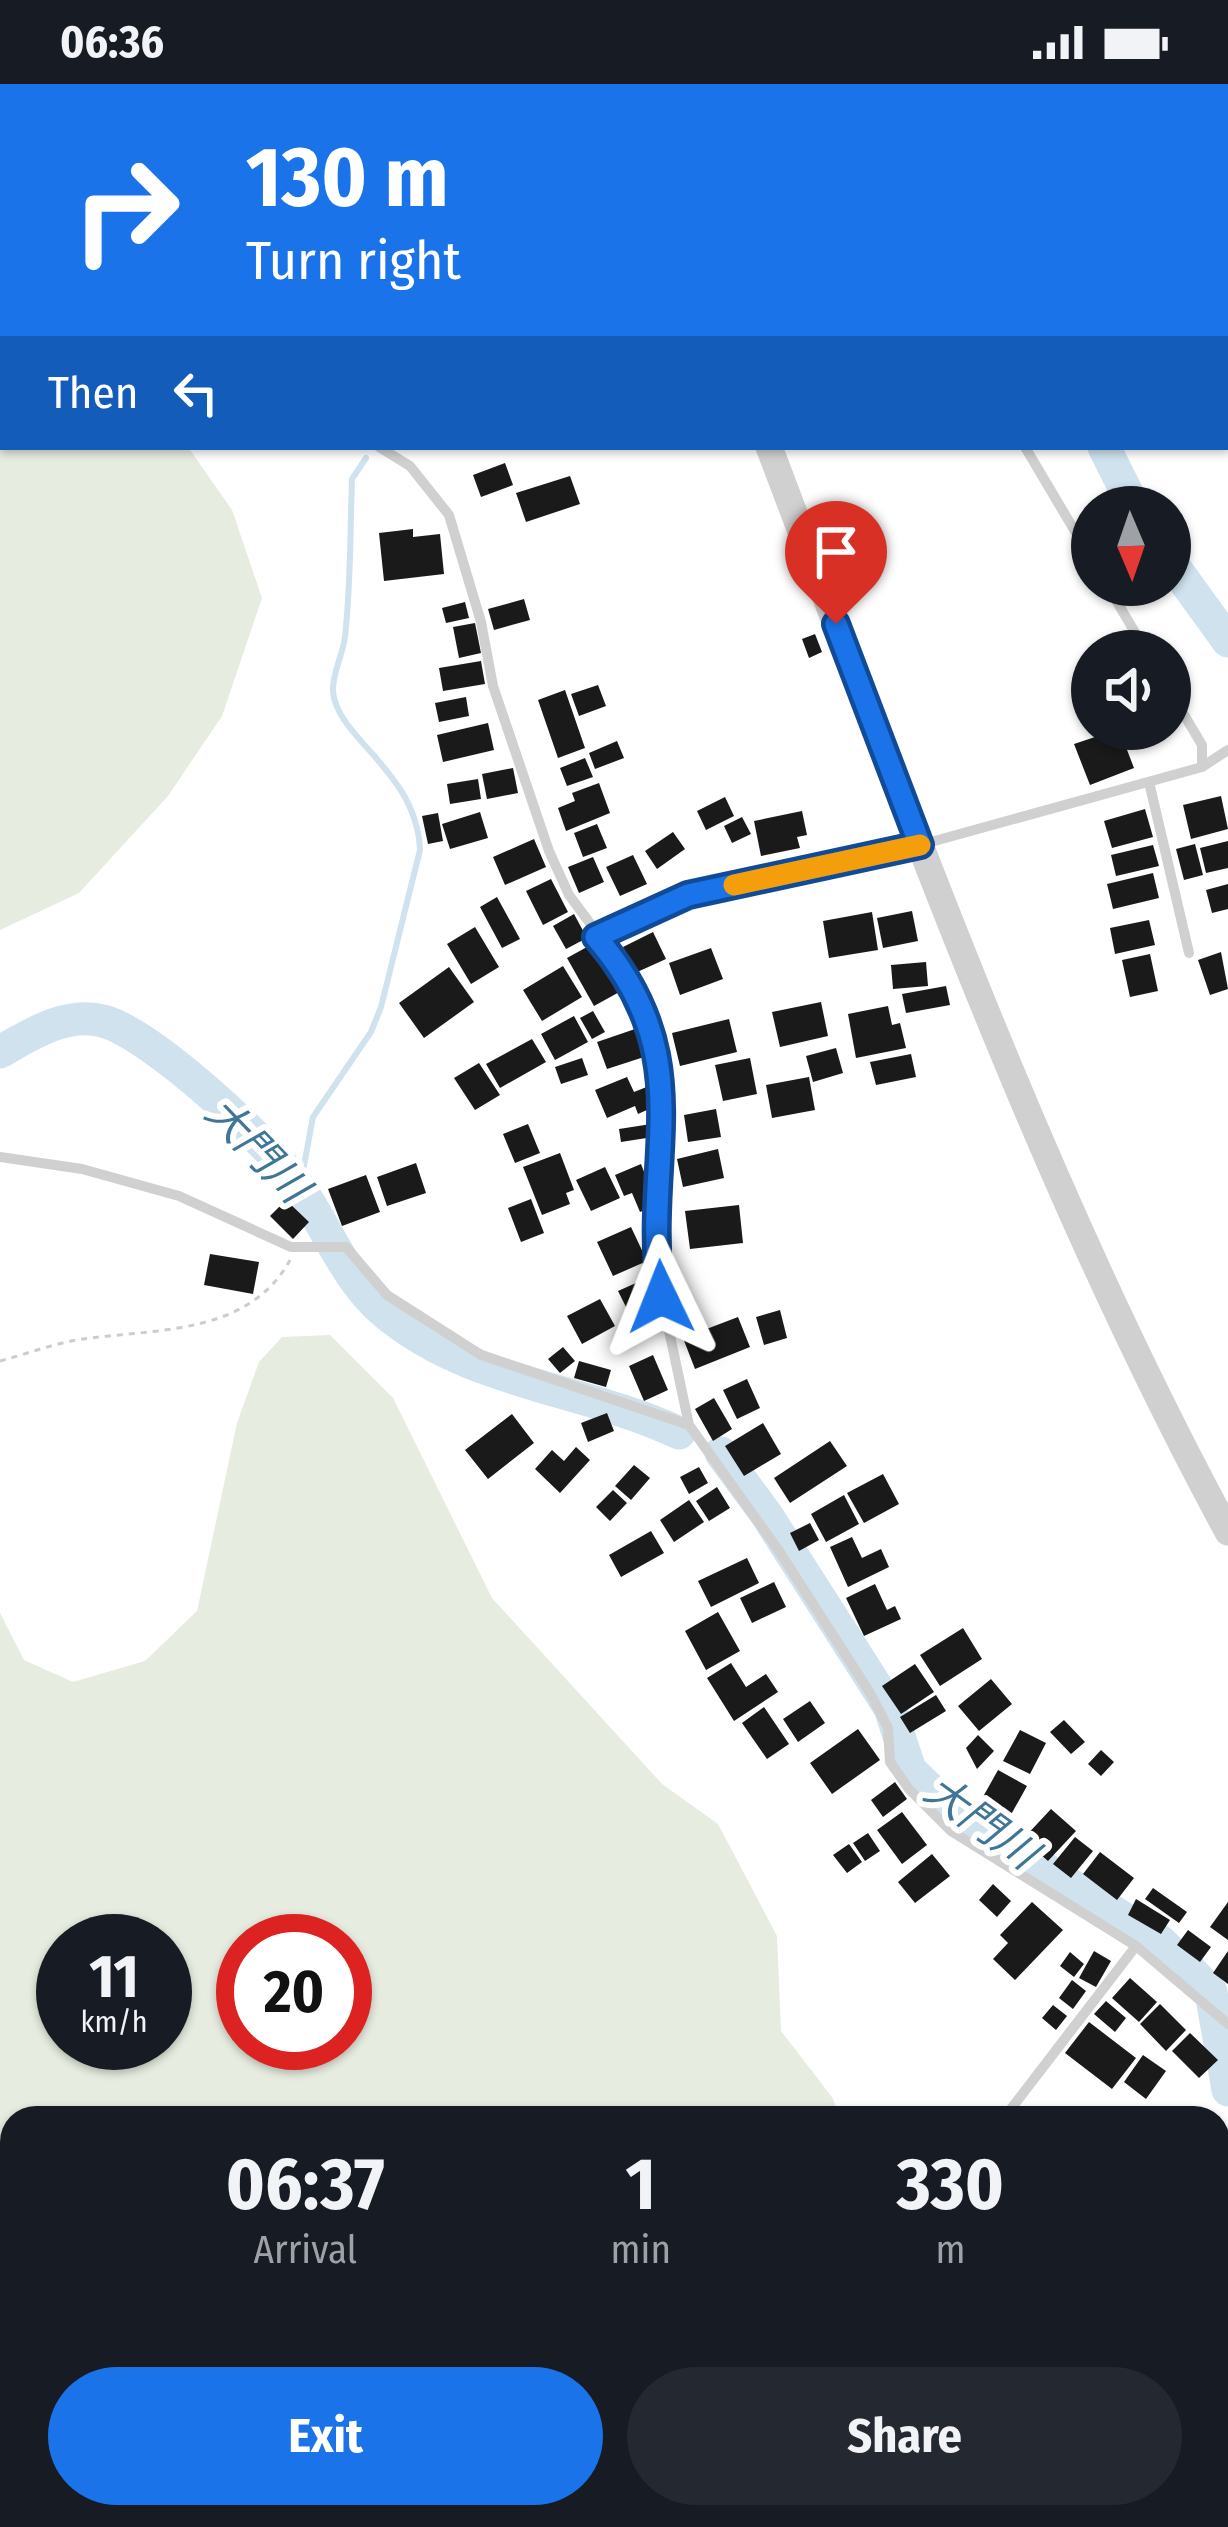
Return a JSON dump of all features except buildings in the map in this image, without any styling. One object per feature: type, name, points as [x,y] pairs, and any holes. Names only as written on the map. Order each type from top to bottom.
[{"type":"street","points":[[770,450],[998,1050],[1091,1262],[1228,1532]]},
{"type":"lane","points":[[384,450],[410,466],[448,515],[518,766],[569,895],[627,973],[646,1011],[663,1082],[657,1274],[689,1425],[779,1551],[870,1693],[888,1728],[890,1762],[909,1789],[951,1831],[1136,1946],[1193,2000],[1228,2024]]},
{"type":"lane","points":[[1026,450],[1071,525]]},
{"type":"lane","points":[[1191,726],[1206,764]]},
{"type":"lane","points":[[596,937],[688,895],[920,845],[1149,782],[1206,764],[1228,750]]},
{"type":"lane","points":[[1149,782],[1189,953]]},
{"type":"lane","points":[[0,1157],[82,1169],[179,1196],[291,1247],[346,1247],[387,1294],[481,1355],[689,1425]]},
{"type":"lane","points":[[1013,2106],[1136,1946]]},
{"type":"path","points":[[0,1361],[89,1338],[183,1331],[222,1317],[275,1286],[291,1247]]},
{"type":"shaded area","points":[[0,450],[190,450],[232,510],[262,598],[222,716],[168,796],[79,893],[0,930]]},
{"type":"shaded area","points":[[330,1335],[393,1398],[492,1598],[662,1784],[718,1824],[777,1936],[781,2031],[835,2106],[0,2106],[0,1613],[24,1660],[73,1682],[145,1661],[197,1611],[237,1423],[259,1362],[282,1337]]},
{"type":"waterway","points":[[1106,450],[1124,486]]},
{"type":"waterway","points":[[300,1187],[313,1117],[371,1032],[381,1007],[420,850],[406,798],[347,725],[333,691],[347,617],[352,479],[366,458]]},
{"type":"waterway","points":[[1191,590],[1228,641]]},
{"type":"waterway","name":"大門川","points":[[0,1052],[49,1026],[76,1019],[103,1021],[124,1030],[178,1067],[261,1142],[297,1184],[370,1299],[417,1336],[489,1370],[679,1433]]},
{"type":"waterway","name":"大門川","points":[[721,1453],[766,1514],[890,1708],[910,1770],[951,1809],[1161,1942],[1192,1972],[1211,1992],[1228,2090]]},
{"type":"slow traffic","points":[[734,885],[920,845]]},
{"type":"route","points":[[661,1297],[657,1274],[663,1082],[646,1011],[627,973],[596,937],[688,895],[920,845],[836,624]]}]
